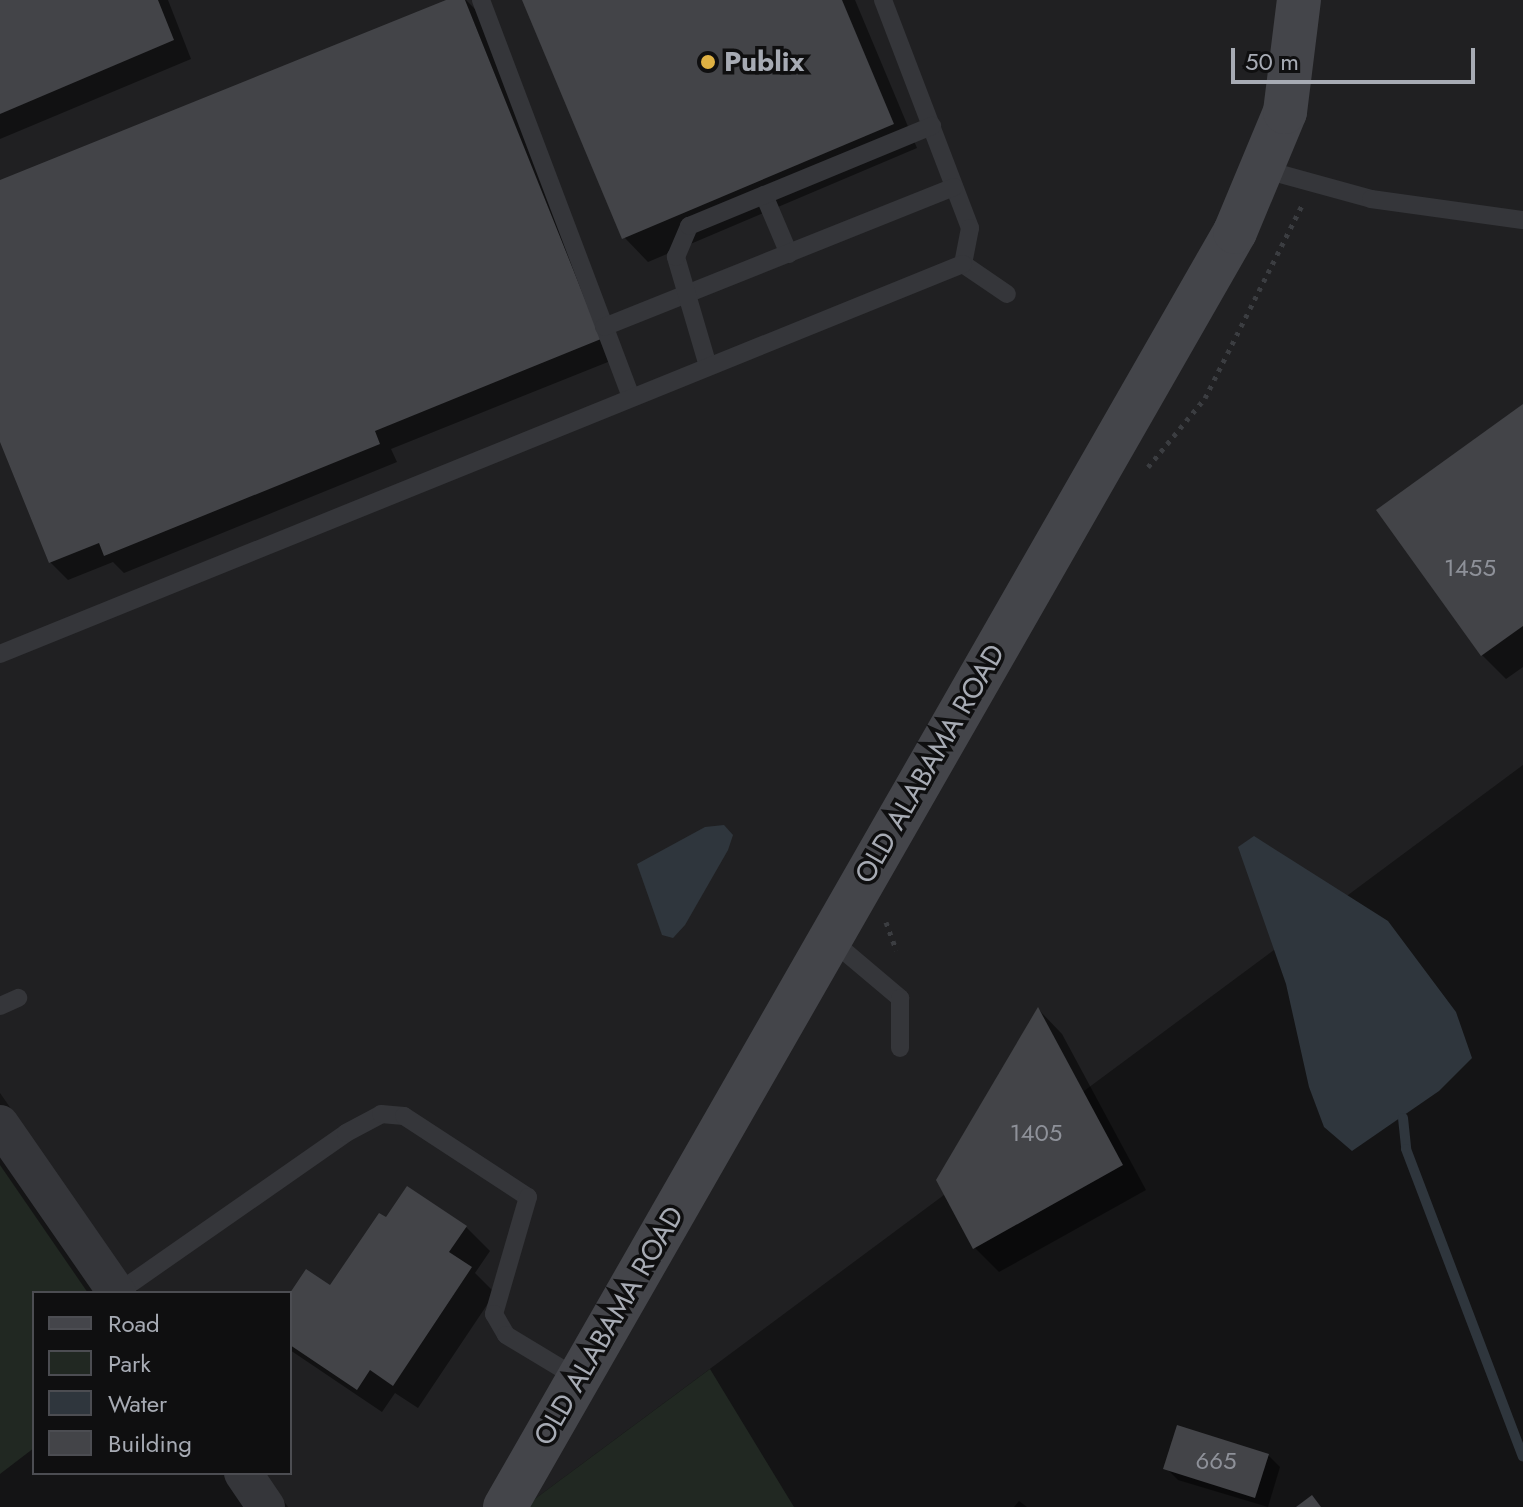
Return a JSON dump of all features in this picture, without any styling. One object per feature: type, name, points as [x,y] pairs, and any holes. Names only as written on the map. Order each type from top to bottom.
[{"type":"street","name":"OLD ALABAMA ROAD","points":[[505,1507],[1266,170],[1285,112],[1299,0]]},
{"type":"street","points":[[0,1124],[116,1291]]},
{"type":"street","points":[[244,1475],[266,1507]]},
{"type":"lane","points":[[481,0],[631,397]]},
{"type":"lane","points":[[883,0],[970,228],[963,264]]},
{"type":"lane","points":[[708,366],[676,257],[682,234],[764,195],[932,126]]},
{"type":"lane","points":[[1266,170],[1371,199],[1523,220]]},
{"type":"lane","points":[[604,327],[954,187]]},
{"type":"lane","points":[[764,195],[789,254]]},
{"type":"lane","points":[[963,264],[1007,294]]},
{"type":"lane","points":[[0,654],[963,264]]},
{"type":"lane","points":[[830,939],[900,998],[900,1048]]},
{"type":"lane","points":[[0,1006],[18,998]]},
{"type":"lane","points":[[120,1291],[346,1133],[381,1114],[404,1116],[528,1197],[494,1314],[506,1335],[579,1379]]},
{"type":"shaded area","points":[[0,0],[1523,0],[1523,765],[524,1507],[288,1507],[265,1475],[292,1475],[292,1291],[138,1291],[0,1093]]},
{"type":"green space","points":[[0,1165],[87,1291],[32,1291],[32,1450],[0,1474]]},
{"type":"green space","points":[[710,1369],[794,1507],[524,1507]]},
{"type":"water","points":[[724,825],[733,835],[728,850],[685,925],[673,938],[662,935],[637,864],[705,827]]},
{"type":"water","points":[[1254,836],[1388,921],[1456,1012],[1472,1058],[1439,1091],[1352,1151],[1324,1127],[1309,1087],[1286,984],[1238,847]]},
{"type":"building","points":[[0,0],[158,0],[174,40],[0,114]]},
{"type":"building","points":[[446,0],[465,0],[601,339],[375,431],[380,444],[104,556],[99,543],[49,563],[0,442],[0,180]]},
{"type":"building","name":"Publix","points":[[522,0],[842,0],[894,124],[622,239]]},
{"type":"building","points":[[1523,404],[1523,626],[1481,656],[1376,510]]},
{"type":"building","points":[[1038,1007],[1123,1165],[973,1249],[936,1180]]},
{"type":"building","points":[[407,1186],[467,1226],[449,1252],[472,1267],[393,1386],[370,1370],[357,1390],[292,1346],[291,1291],[306,1269],[330,1285],[379,1213],[386,1217]]},
{"type":"building","points":[[1177,1425],[1269,1454],[1255,1498],[1163,1469]]},
{"type":"building","points":[[1312,1495],[1321,1507],[1296,1507]]},
{"type":"waterway","points":[[1403,1118],[1406,1149],[1523,1457]]},
{"type":"place","name":"Publix","points":[[708,62]]}]
